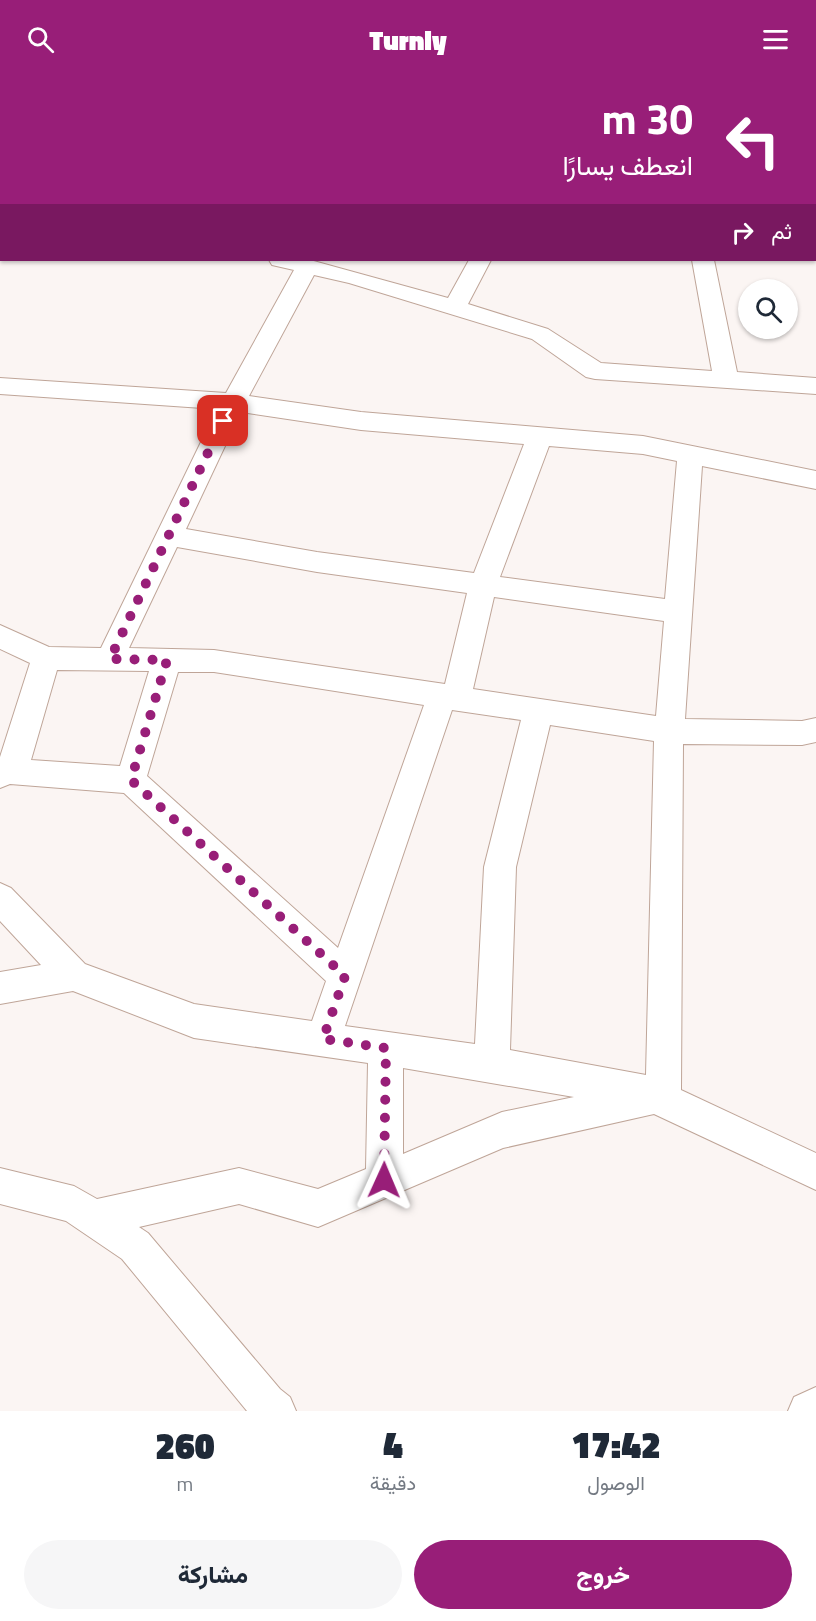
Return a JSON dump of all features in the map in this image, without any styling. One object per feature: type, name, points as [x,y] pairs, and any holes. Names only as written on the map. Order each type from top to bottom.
[{"type":"street","points":[[285,261],[540,334],[595,370],[816,386]]},
{"type":"street","points":[[454,308],[479,261]]},
{"type":"street","points":[[703,261],[726,380]]},
{"type":"street","points":[[110,659],[232,402],[308,266]]},
{"type":"street","points":[[0,386],[232,402],[361,421],[643,445],[816,480]]},
{"type":"street","points":[[323,1039],[449,697],[483,585],[540,436]]},
{"type":"street","points":[[690,455],[670,731],[663,1100],[816,1172]]},
{"type":"street","points":[[169,536],[317,562],[679,612]]},
{"type":"street","points":[[0,636],[46,658],[214,661],[670,731],[802,733],[816,730]]},
{"type":"street","points":[[2,773],[16,761],[46,658]]},
{"type":"street","points":[[131,780],[167,660]]},
{"type":"street","points":[[492,1064],[500,867],[538,711]]},
{"type":"street","points":[[2,773],[131,780],[345,976]]},
{"type":"street","points":[[0,898],[73,975],[194,1020],[492,1064],[663,1096]]},
{"type":"street","points":[[0,988],[73,975]]},
{"type":"street","points":[[384,1180],[386,1048]]},
{"type":"street","points":[[94,1218],[239,1186],[318,1208],[502,1130],[663,1096]]},
{"type":"street","points":[[0,1186],[74,1205],[135,1246],[266,1403],[276,1411]]},
{"type":"street","points":[[808,1411],[816,1407]]},
{"type":"route","points":[[223,421],[110,659],[167,660],[131,780],[345,976],[323,1039],[386,1048],[384,1180]]}]
